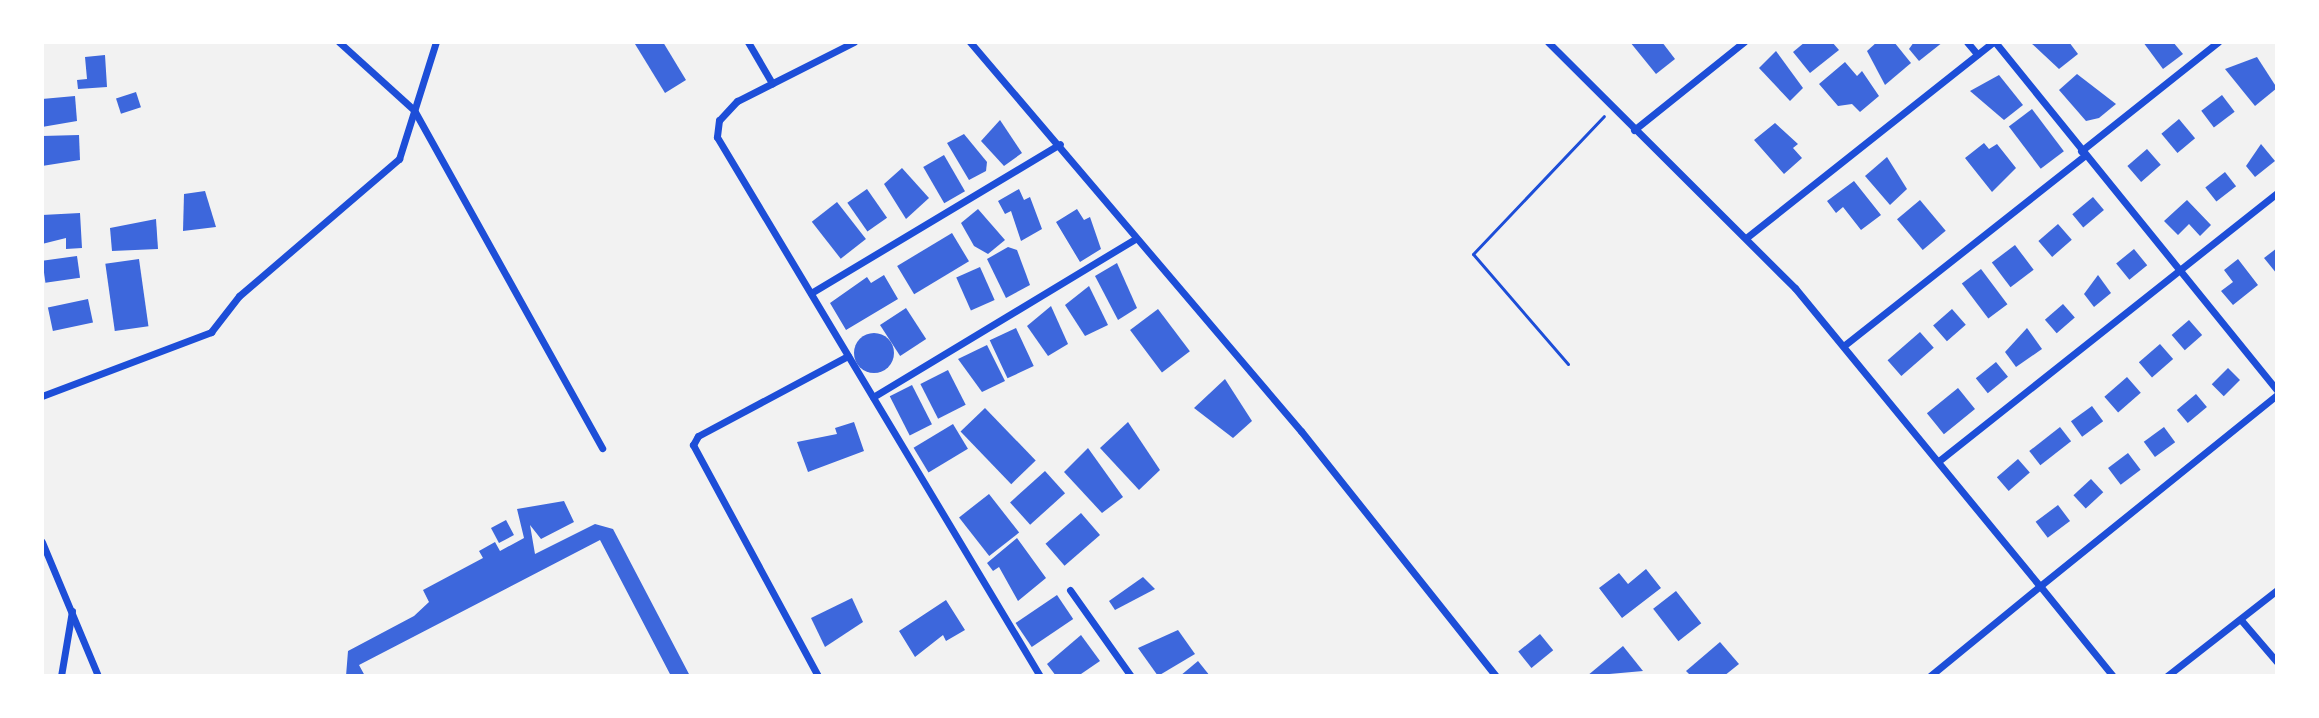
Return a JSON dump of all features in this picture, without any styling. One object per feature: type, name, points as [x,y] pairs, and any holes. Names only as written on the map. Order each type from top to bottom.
[{"type":"street","points":[[339,42],[414,110],[602,448]]},
{"type":"street","points":[[42,396],[211,332],[239,296],[399,159],[436,42]]},
{"type":"street","points":[[748,42],[772,83]]},
{"type":"street","points":[[854,42],[724,111],[716,130],[1040,676]]},
{"type":"street","points":[[970,42],[1060,144],[1496,676]]},
{"type":"street","points":[[1548,42],[1746,238],[1846,344],[2113,676]]},
{"type":"street","points":[[1634,130],[1744,42]]},
{"type":"street","points":[[1967,42],[1977,54]]},
{"type":"street","points":[[1746,238],[1994,42],[2082,154],[2183,270],[2277,392],[1930,676]]},
{"type":"street","points":[[1846,344],[2218,42]]},
{"type":"street","points":[[811,293],[1060,144]]},
{"type":"street","points":[[1940,460],[2277,193]]},
{"type":"street","points":[[873,397],[1135,239]]},
{"type":"street","points":[[818,676],[693,445],[698,436],[848,356]]},
{"type":"street","points":[[42,542],[98,676]]},
{"type":"street","points":[[1070,590],[1131,676]]},
{"type":"street","points":[[2167,676],[2277,590]]},
{"type":"street","points":[[61,676],[72,608]]},
{"type":"street","points":[[2241,620],[2277,662]]},
{"type":"path","points":[[1568,364],[1473,254],[1613,108]]},
{"type":"building","points":[[663,42],[686,80],[665,93],[635,44]]},
{"type":"building","points":[[1630,42],[1662,42],[1675,59],[1656,74]]},
{"type":"building","points":[[1805,42],[1832,42],[1839,50],[1810,73],[1793,52]]},
{"type":"building","points":[[1877,42],[1894,42],[1911,63],[1885,85],[1867,51]]},
{"type":"building","points":[[1914,42],[1943,42],[1919,61],[1909,49]]},
{"type":"building","points":[[2030,42],[2069,42],[2078,54],[2059,69]]},
{"type":"building","points":[[2143,42],[2173,42],[2183,54],[2163,69]]},
{"type":"building","points":[[1776,51],[1803,88],[1790,101],[1759,68]]},
{"type":"building","points":[[105,55],[107,87],[78,89],[77,80],[87,79],[85,57]]},
{"type":"building","points":[[2257,57],[2277,88],[2255,106],[2225,69]]},
{"type":"building","points":[[1845,62],[1857,76],[1862,71],[1879,96],[1860,112],[1852,104],[1838,106],[1819,84]]},
{"type":"building","points":[[2077,74],[2116,104],[2099,118],[2086,121],[2059,90]]},
{"type":"building","points":[[1999,75],[2023,105],[2004,120],[1970,91]]},
{"type":"building","points":[[136,92],[141,107],[121,114],[116,98]]},
{"type":"building","points":[[2222,95],[2235,112],[2214,127],[2201,111]]},
{"type":"building","points":[[75,96],[77,121],[42,127],[42,99]]},
{"type":"building","points":[[2032,109],[2064,151],[2041,169],[2009,126]]},
{"type":"building","points":[[2179,119],[2195,138],[2177,153],[2161,134]]},
{"type":"building","points":[[1000,120],[1022,153],[1004,166],[981,141]]},
{"type":"building","points":[[1775,123],[1798,144],[1793,148],[1802,158],[1784,174],[1754,140]]},
{"type":"building","points":[[964,134],[987,162],[986,171],[969,180],[947,143]]},
{"type":"building","points":[[79,135],[80,160],[42,166],[42,136]]},
{"type":"building","points":[[1984,143],[1989,149],[1997,144],[2016,168],[1992,192],[1965,158]]},
{"type":"building","points":[[2261,144],[2275,161],[2255,177],[2246,166]]},
{"type":"building","points":[[2147,149],[2161,165],[2141,182],[2127,166]]},
{"type":"building","points":[[944,155],[965,191],[944,203],[923,167]]},
{"type":"building","points":[[1887,157],[1907,189],[1890,205],[1865,176]]},
{"type":"building","points":[[902,168],[929,198],[906,219],[884,184]]},
{"type":"building","points":[[2225,172],[2236,186],[2216,202],[2205,187]]},
{"type":"building","points":[[1854,181],[1881,215],[1861,230],[1843,207],[1836,213],[1827,201]]},
{"type":"building","points":[[867,189],[887,218],[867,231],[847,203]]},
{"type":"building","points":[[1019,189],[1024,200],[1030,197],[1042,229],[1021,241],[1011,211],[1005,214],[998,201]]},
{"type":"building","points":[[205,191],[216,227],[183,231],[184,194]]},
{"type":"building","points":[[2093,197],[2104,210],[2083,227],[2072,214]]},
{"type":"building","points":[[1920,200],[1946,231],[1923,250],[1897,219]]},
{"type":"building","points":[[2187,200],[2211,225],[2200,236],[2189,224],[2178,235],[2164,221]]},
{"type":"building","points":[[837,202],[866,239],[841,259],[812,222]]},
{"type":"building","points":[[978,209],[1005,240],[988,254],[974,246],[961,223]]},
{"type":"building","points":[[1077,209],[1084,220],[1090,217],[1101,249],[1080,262],[1056,222]]},
{"type":"building","points":[[80,213],[82,248],[66,249],[66,238],[42,244],[42,215]]},
{"type":"building","points":[[156,219],[158,249],[112,251],[110,228]]},
{"type":"building","points":[[2058,224],[2072,240],[2052,257],[2038,241]]},
{"type":"building","points":[[952,233],[969,261],[914,294],[897,266]]},
{"type":"building","points":[[2015,245],[2034,270],[2010,287],[1992,262]]},
{"type":"building","points":[[1008,247],[1017,250],[1030,285],[1006,298],[987,259]]},
{"type":"building","points":[[2277,248],[2277,274],[2264,258]]},
{"type":"building","points":[[2134,249],[2147,265],[2129,280],[2116,263]]},
{"type":"building","points":[[77,256],[80,278],[45,283],[42,261]]},
{"type":"building","points":[[139,259],[148,326],[115,331],[105,264]]},
{"type":"building","points":[[2238,259],[2258,285],[2233,305],[2221,291],[2233,282],[2224,270]]},
{"type":"building","points":[[1117,263],[1137,308],[1118,320],[1095,276]]},
{"type":"building","points":[[980,267],[995,300],[971,310],[956,278]]},
{"type":"building","points":[[1981,269],[2007,304],[1988,319],[1962,283]]},
{"type":"building","points":[[884,275],[898,299],[846,330],[830,303],[867,277],[871,283]]},
{"type":"building","points":[[2098,275],[2111,293],[2094,307],[2084,294]]},
{"type":"building","points":[[1089,286],[1108,325],[1085,336],[1065,305]]},
{"type":"building","points":[[88,299],[93,322],[53,331],[48,308]]},
{"type":"building","points":[[2063,304],[2075,318],[2057,333],[2045,320]]},
{"type":"building","points":[[1051,306],[1068,344],[1048,356],[1027,326]]},
{"type":"building","points":[[906,308],[926,339],[900,356],[880,325]]},
{"type":"building","points":[[1158,309],[1190,351],[1162,372],[1130,330]]},
{"type":"building","points":[[1952,309],[1966,325],[1947,341],[1933,325]]},
{"type":"building","points":[[2189,320],[2202,335],[2185,350],[2172,335]]},
{"type":"building","points":[[1016,328],[1034,366],[1007,378],[990,340]]},
{"type":"building","points":[[2027,328],[2042,349],[2016,367],[2005,352]]},
{"type":"building","points":[[1920,332],[1934,348],[1901,376],[1888,360]]},
{"type":"building","points":[[874,333],[888,339],[894,353],[888,367],[874,373],[860,367],[854,353],[860,339]]},
{"type":"building","points":[[2160,344],[2173,359],[2152,377],[2139,362]]},
{"type":"building","points":[[987,345],[1005,381],[982,392],[958,359]]},
{"type":"building","points":[[1996,362],[2008,377],[1988,393],[1976,378]]},
{"type":"building","points":[[2228,368],[2240,380],[2224,396],[2212,384]]},
{"type":"building","points":[[948,370],[966,405],[938,419],[920,384]]},
{"type":"building","points":[[2127,377],[2141,393],[2118,413],[2104,397]]},
{"type":"building","points":[[1225,379],[1252,421],[1233,438],[1194,408]]},
{"type":"building","points":[[912,385],[932,424],[910,436],[890,396]]},
{"type":"building","points":[[1958,388],[1975,409],[1944,434],[1927,413]]},
{"type":"building","points":[[2196,394],[2207,407],[2188,423],[2177,410]]},
{"type":"building","points":[[2092,406],[2103,421],[2082,437],[2071,421]]},
{"type":"building","points":[[985,408],[1036,461],[1011,484],[961,432]]},
{"type":"building","points":[[854,422],[864,451],[808,472],[797,442],[837,434],[835,428]]},
{"type":"building","points":[[1128,422],[1160,470],[1139,490],[1100,448]]},
{"type":"building","points":[[953,424],[968,449],[929,473],[914,448]]},
{"type":"building","points":[[2060,427],[2071,441],[2040,465],[2029,451]]},
{"type":"building","points":[[2164,427],[2175,442],[2155,457],[2144,442]]},
{"type":"building","points":[[1088,448],[1123,497],[1102,513],[1064,472]]},
{"type":"building","points":[[2128,453],[2141,470],[2121,485],[2108,468]]},
{"type":"building","points":[[2018,459],[2030,473],[2009,491],[1997,477]]},
{"type":"building","points":[[1045,471],[1065,493],[1030,525],[1010,502]]},
{"type":"building","points":[[2091,479],[2103,492],[2086,509],[2073,495]]},
{"type":"building","points":[[989,494],[1019,533],[989,556],[959,517]]},
{"type":"building","points":[[564,501],[574,522],[541,539],[530,525],[535,554],[595,524],[613,529],[690,676],[671,676],[600,540],[359,665],[365,676],[346,676],[348,651],[414,616],[429,602],[423,590],[483,558],[479,551],[495,542],[500,551],[524,538],[517,509]]},
{"type":"building","points":[[2058,505],[2070,521],[2048,538],[2036,522]]},
{"type":"building","points":[[1081,513],[1100,535],[1065,566],[1046,544]]},
{"type":"building","points":[[506,520],[514,535],[499,543],[491,528]]},
{"type":"building","points":[[1017,538],[1046,578],[1018,601],[999,567],[993,571],[987,563]]},
{"type":"building","points":[[1646,569],[1661,588],[1622,618],[1599,588],[1619,573],[1628,584]]},
{"type":"building","points":[[1143,577],[1155,589],[1115,610],[1109,601]]},
{"type":"building","points":[[1676,591],[1701,623],[1678,641],[1653,609]]},
{"type":"building","points":[[1057,595],[1073,619],[1032,647],[1016,623]]},
{"type":"building","points":[[852,598],[863,622],[825,647],[811,618]]},
{"type":"building","points":[[946,600],[965,630],[946,641],[943,635],[915,657],[899,631]]},
{"type":"building","points":[[1178,630],[1195,654],[1158,676],[1138,648]]},
{"type":"building","points":[[1540,634],[1553,650],[1531,668],[1518,652]]},
{"type":"building","points":[[1081,635],[1100,661],[1081,674],[1056,676],[1047,664]]},
{"type":"building","points":[[1720,642],[1739,664],[1724,676],[1691,676],[1686,671]]},
{"type":"building","points":[[1623,646],[1643,671],[1587,676]]},
{"type":"building","points":[[1198,661],[1210,676],[1180,676]]}]
